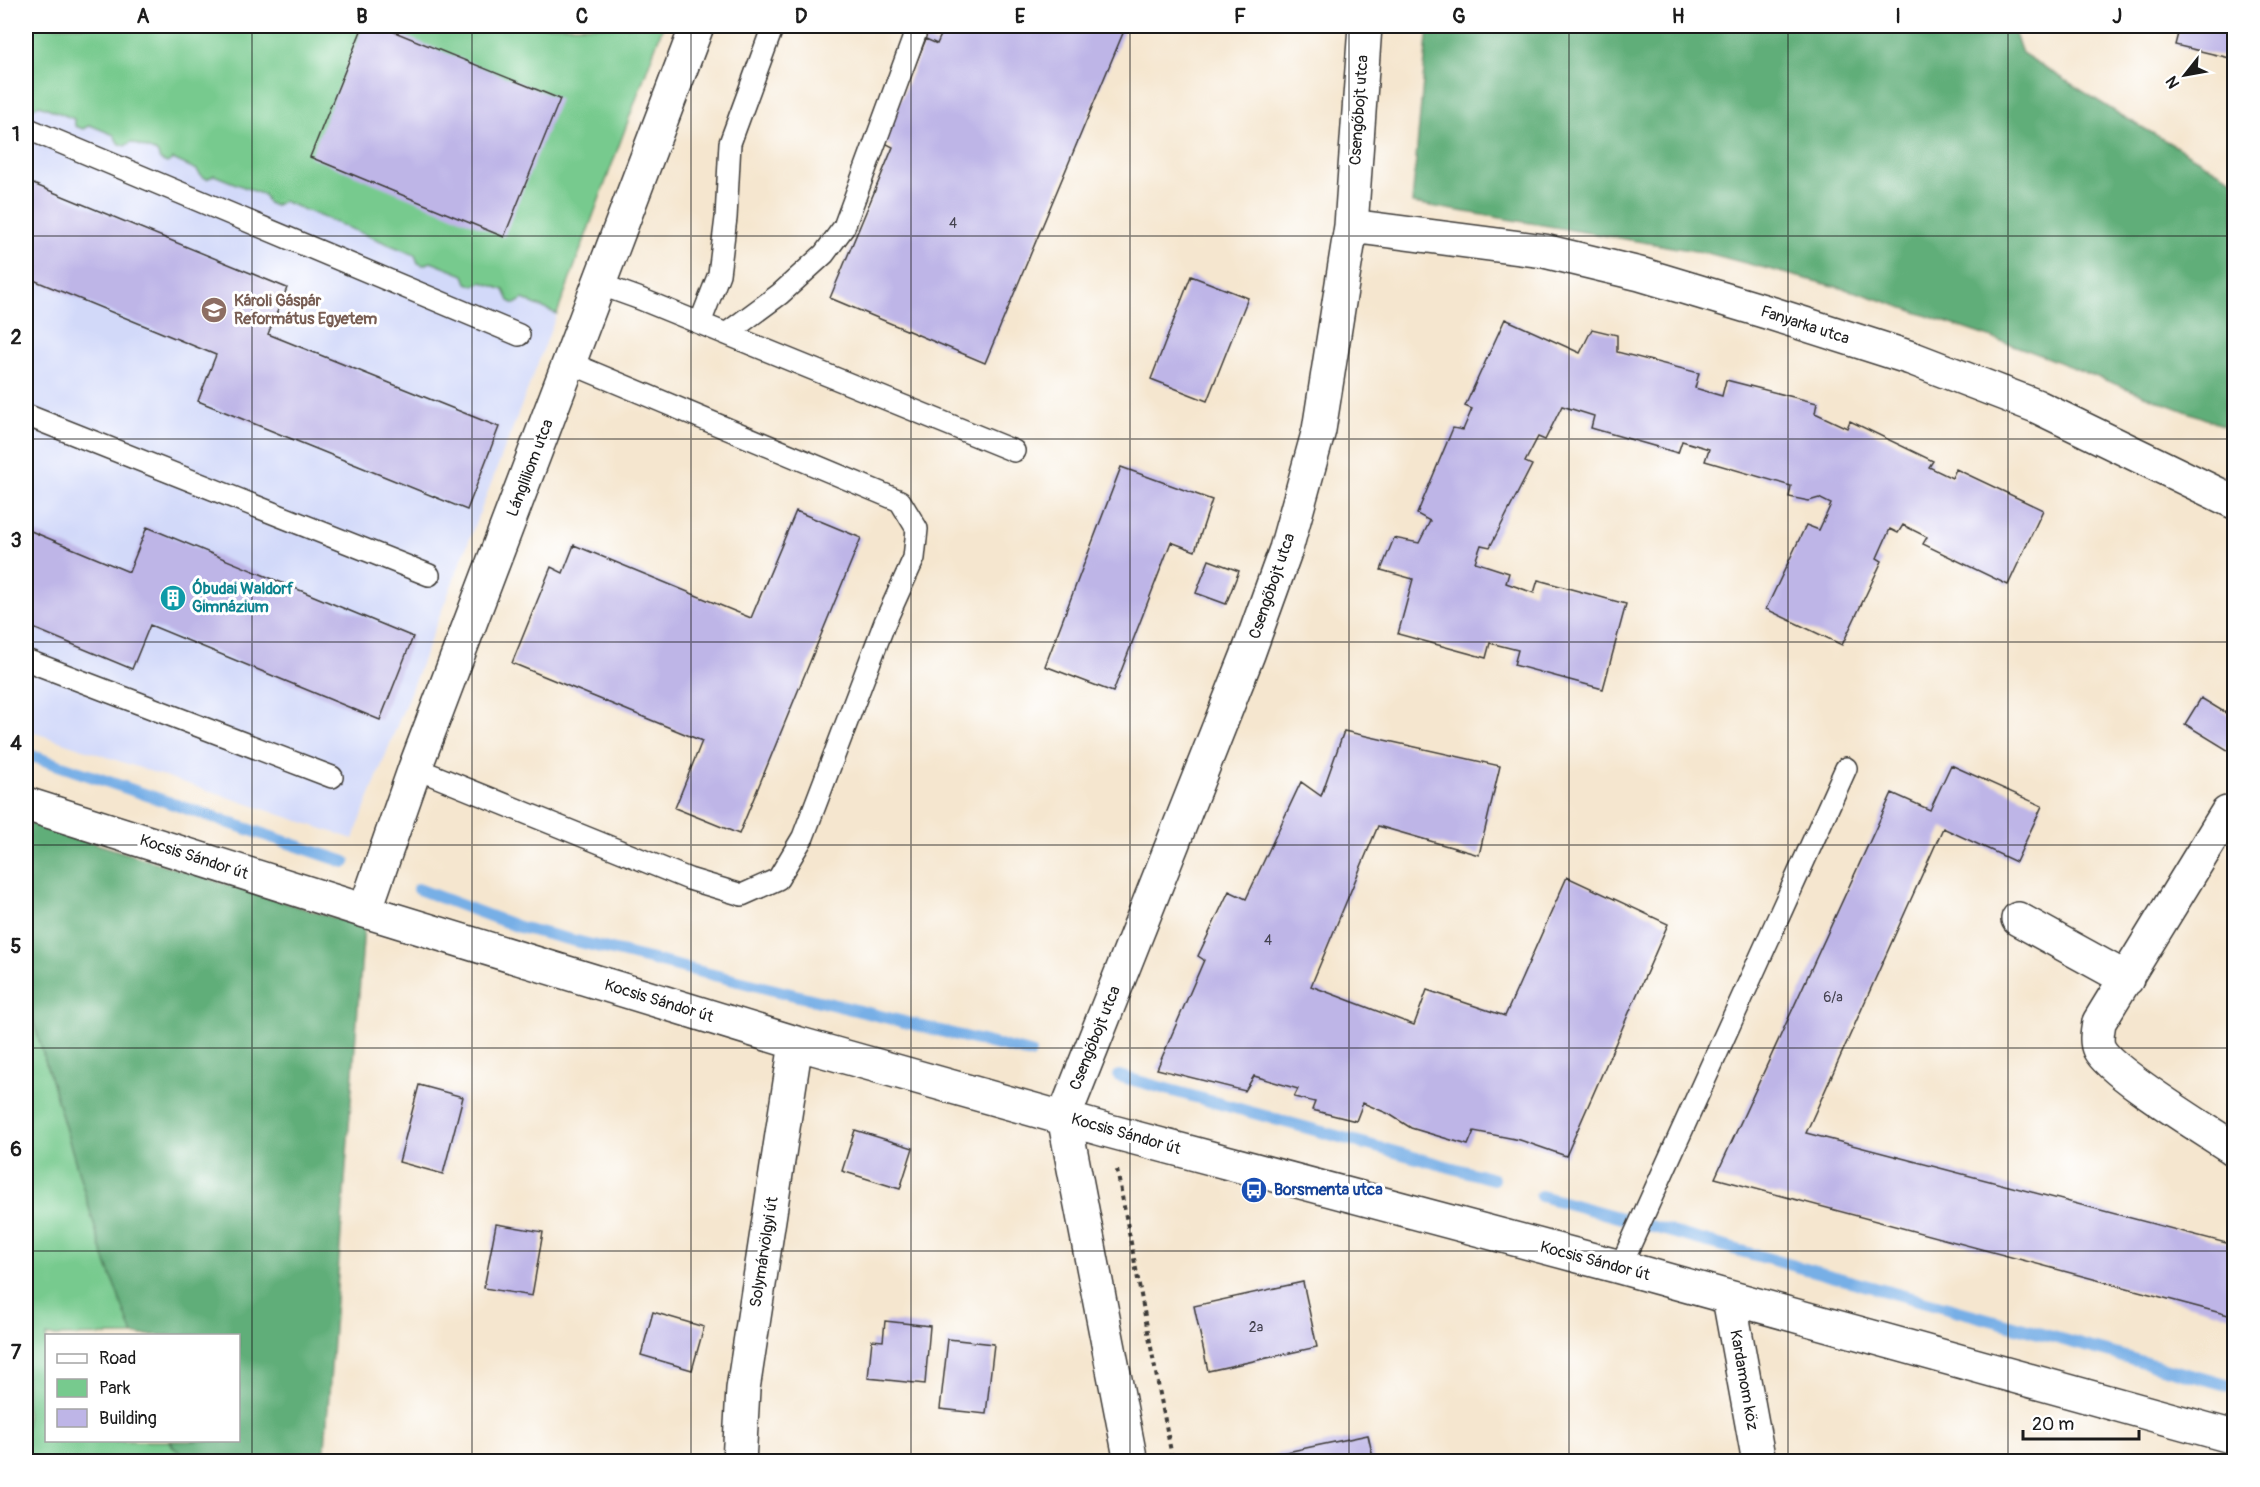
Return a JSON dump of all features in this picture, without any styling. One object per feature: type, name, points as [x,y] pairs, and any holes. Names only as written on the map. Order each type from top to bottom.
[{"type":"street","name":"Lángliliom utca","points":[[365,911],[415,768],[698,26]]},
{"type":"street","name":"Csengőbojt utca","points":[[1064,1117],[1248,654],[1286,549],[1319,430],[1351,226],[1365,26]]},
{"type":"street","name":"Fanyarka utca","points":[[1351,226],[1544,251],[1640,274],[1770,313],[1911,358],[2036,406],[2235,502]]},
{"type":"street","name":"Kocsis Sándor út","points":[[26,804],[796,1043],[1109,1131],[1625,1255],[1729,1298],[2235,1437]]},
{"type":"street","points":[[2227,813],[2099,1022],[2097,1038],[2100,1050],[2108,1062],[2235,1149]]},
{"type":"street","points":[[2018,919],[2127,979]]},
{"type":"street","name":"Solymárvölgyi út","points":[[739,1461],[743,1389],[796,1043]]},
{"type":"street","points":[[1064,1117],[1131,1461]]},
{"type":"street","name":"Kardamom köz","points":[[1729,1298],[1759,1461]]},
{"type":"lane","points":[[700,323],[719,274],[726,218],[729,143],[773,26]]},
{"type":"lane","points":[[726,334],[780,294],[824,254],[844,226],[918,26]]},
{"type":"lane","points":[[26,128],[519,335]]},
{"type":"lane","points":[[599,284],[1014,451]]},
{"type":"lane","points":[[415,768],[689,879],[742,895],[778,879],[803,837],[885,622],[914,558],[917,530],[900,501],[570,363]]},
{"type":"lane","points":[[26,414],[429,575]]},
{"type":"lane","points":[[26,660],[332,777]]},
{"type":"lane","points":[[1625,1255],[1846,768]]},
{"type":"path","points":[[1109,1131],[1173,1461]]},
{"type":"shaded area","points":[[26,105],[40,105],[74,119],[75,126],[90,125],[114,135],[118,143],[124,146],[131,142],[157,152],[160,160],[167,163],[172,159],[198,170],[201,176],[214,175],[264,195],[268,203],[274,206],[282,201],[415,255],[418,263],[423,265],[431,262],[464,275],[467,283],[482,282],[504,291],[509,301],[523,299],[557,314],[353,839],[26,730]]},
{"type":"green space","points":[[26,26],[663,26],[557,314],[523,299],[515,304],[509,301],[504,290],[482,282],[474,286],[467,283],[464,275],[431,262],[423,265],[418,263],[415,255],[283,201],[274,206],[268,203],[264,195],[214,175],[207,179],[197,170],[173,159],[167,163],[160,160],[157,152],[131,142],[125,146],[118,143],[114,135],[90,125],[83,129],[75,126],[74,119],[40,105],[33,108],[26,105]]},
{"type":"green space","points":[[1428,26],[2012,26],[2022,53],[2119,114],[2234,180],[2234,430],[2030,351],[1860,293],[1707,253],[1412,203]]},
{"type":"green space","points":[[26,822],[364,927],[324,1461],[191,1461],[173,1447],[171,1442],[240,1442],[240,1334],[133,1334],[102,1251],[26,996]]},
{"type":"green space","points":[[26,996],[102,1251],[133,1334],[45,1334],[45,1442],[170,1442],[173,1447],[191,1461],[26,1461]]},
{"type":"building","points":[[363,26],[380,26],[560,99],[504,237],[310,157]]},
{"type":"building","points":[[945,26],[1126,26],[985,363],[830,298],[893,147],[883,142],[926,39],[937,44]]},
{"type":"building","points":[[2180,26],[2234,26],[2234,59],[2175,45]]},
{"type":"building","points":[[26,181],[287,288],[268,334],[499,427],[467,510],[198,401],[216,355],[26,277]]},
{"type":"building","points":[[1191,276],[1248,298],[1207,401],[1151,379]]},
{"type":"building","points":[[1505,319],[1580,353],[1592,329],[1617,335],[1617,352],[1699,373],[1695,388],[1722,396],[1726,380],[1817,403],[1815,413],[1847,428],[1850,421],[1933,461],[1929,467],[1952,478],[1956,469],[2043,510],[2008,585],[1923,544],[1927,537],[1903,525],[1898,533],[1890,529],[1877,558],[1882,561],[1842,645],[1766,609],[1806,525],[1819,530],[1831,504],[1819,498],[1809,501],[1789,497],[1791,486],[1705,461],[1709,449],[1682,441],[1678,453],[1591,428],[1594,416],[1562,406],[1545,440],[1538,437],[1525,462],[1532,465],[1490,547],[1481,545],[1475,562],[1509,573],[1506,583],[1534,593],[1538,580],[1626,604],[1603,689],[1514,665],[1518,650],[1490,643],[1486,658],[1398,634],[1413,579],[1381,570],[1394,538],[1419,543],[1430,521],[1417,514],[1453,428],[1463,430],[1472,409],[1465,406]]},
{"type":"building","points":[[1121,467],[1212,500],[1195,551],[1171,542],[1113,692],[1045,666]]},
{"type":"building","points":[[796,511],[861,538],[739,834],[675,808],[702,741],[512,663],[551,567],[563,573],[574,545],[751,618]]},
{"type":"building","name":"Óbudai Waldorf Gimnázium","points":[[147,527],[413,637],[380,720],[150,625],[132,669],[26,625],[26,529],[129,572]]},
{"type":"building","points":[[1209,560],[1239,571],[1226,604],[1196,593]]},
{"type":"building","points":[[2201,698],[2234,718],[2234,754],[2185,724]]},
{"type":"building","points":[[1344,731],[1500,766],[1479,855],[1378,826],[1311,986],[1414,1025],[1427,990],[1505,1016],[1567,877],[1668,924],[1566,1156],[1520,1140],[1474,1131],[1468,1145],[1411,1128],[1389,1114],[1363,1103],[1356,1121],[1312,1110],[1315,1102],[1294,1097],[1298,1089],[1254,1076],[1245,1091],[1157,1069],[1204,960],[1198,956],[1229,891],[1246,899],[1301,782],[1321,796]]},
{"type":"building","points":[[1951,765],[2042,806],[2016,862],[1943,828],[1806,1133],[2234,1245],[2232,1316],[1715,1178],[1892,793],[1930,810]]},
{"type":"building","points":[[419,1085],[463,1097],[443,1174],[399,1162]]},
{"type":"building","points":[[855,1130],[913,1148],[900,1189],[842,1171]]},
{"type":"building","points":[[496,1224],[543,1232],[532,1296],[484,1288]]},
{"type":"building","points":[[1303,1282],[1317,1347],[1208,1371],[1194,1306]]},
{"type":"building","points":[[653,1312],[704,1327],[692,1370],[641,1355]]},
{"type":"building","points":[[885,1321],[930,1326],[925,1384],[868,1378],[872,1340],[883,1341]]},
{"type":"building","points":[[948,1339],[994,1344],[986,1414],[940,1409]]},
{"type":"building","points":[[1368,1435],[1374,1462],[1258,1462],[1258,1458]]},
{"type":"waterway","points":[[26,754],[345,862]]},
{"type":"waterway","points":[[418,889],[519,927],[1030,1053]]},
{"type":"waterway","points":[[1119,1076],[1493,1179]]},
{"type":"waterway","points":[[1541,1196],[2234,1387]]},
{"type":"place","name":"Károli Gáspár Református Egyetem","points":[[214,310]]},
{"type":"place","name":"Óbudai Waldorf Gimnázium","points":[[173,598]]},
{"type":"place","name":"Borsmenta utca","points":[[1254,1190]]}]
